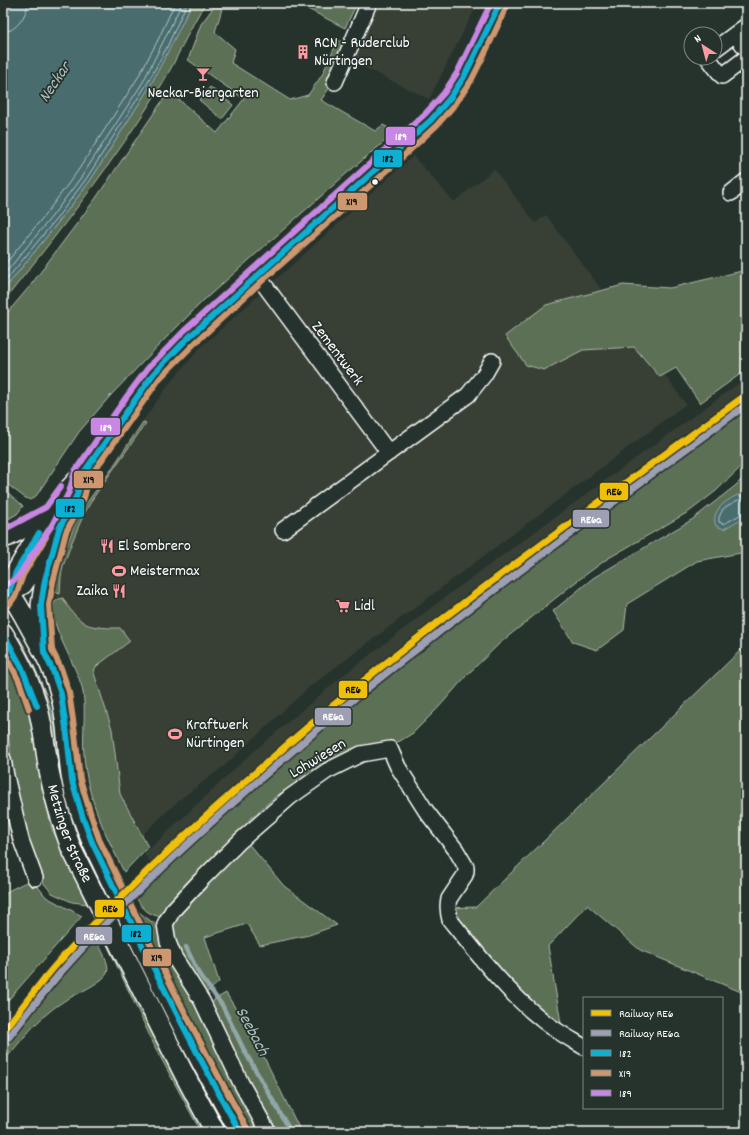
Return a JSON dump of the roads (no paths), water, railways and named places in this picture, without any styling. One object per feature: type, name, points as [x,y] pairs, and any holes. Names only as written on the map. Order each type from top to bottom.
[{"type":"main road","points":[[44,652],[41,605],[55,521],[68,490],[82,475],[154,373],[189,337],[392,156],[445,104],[464,77],[500,3]]},
{"type":"main road","points":[[3,538],[19,531],[55,521]]},
{"type":"main road","points":[[10,590],[16,572],[55,521]]},
{"type":"main road","name":"Metzinger Straße","points":[[10,590],[53,671],[60,694],[67,735],[72,781],[85,824],[95,848],[170,1001],[210,1079],[240,1132]]},
{"type":"main road","name":"Metzinger Straße","points":[[3,633],[22,669],[33,694],[40,716],[59,814],[70,848],[183,1072],[215,1132]]},
{"type":"street","points":[[335,82],[368,3]]},
{"type":"street","points":[[723,43],[741,30],[746,49]]},
{"type":"street","points":[[714,66],[722,76],[746,58]]},
{"type":"street","points":[[731,193],[746,181]]},
{"type":"street","name":"Zementwerk","points":[[257,275],[389,453]]},
{"type":"street","points":[[283,530],[468,395],[484,375],[492,361]]},
{"type":"street","name":"Lohwiesen","points":[[268,1132],[241,1083],[202,1001],[174,957],[168,942],[165,924],[173,910],[200,880],[240,840],[290,797],[328,771],[361,754],[390,749],[398,767],[426,811],[456,850],[463,863],[466,869],[465,875],[449,899],[448,903],[447,908],[450,920],[501,982],[519,1000],[540,1019],[583,1047]]},
{"type":"street","points":[[3,759],[21,840],[36,878]]},
{"type":"water","name":"Neckar","points":[[14,3],[192,3],[150,86],[90,181],[3,291],[3,20]]},
{"type":"water","points":[[737,495],[746,498],[746,516],[724,529],[716,526],[716,512],[724,503]]},
{"type":"waterway","name":"Seebach","points":[[186,947],[199,974],[222,1005],[244,1050],[291,1132]]},
{"type":"rail line","name":"RE6","points":[[3,1032],[55,966],[100,917],[197,825],[304,730],[389,660],[490,583],[746,395]]},
{"type":"rail line","name":"RE6a","points":[[9,1037],[61,972],[129,900],[201,832],[308,738],[343,708],[442,630],[746,405]]},
{"type":"place","name":"RCN - Ruderclub Nürtingen","points":[[303,52]]},
{"type":"place","name":"Neckar-Biergarten","points":[[203,74]]},
{"type":"place","name":"El Sombrero","points":[[107,546]]},
{"type":"place","name":"Meistermax","points":[[119,571]]},
{"type":"place","name":"Zaika","points":[[119,591]]},
{"type":"place","name":"Lidl","points":[[343,606]]},
{"type":"place","name":"Kraftwerk Nürtingen","points":[[175,734]]}]
